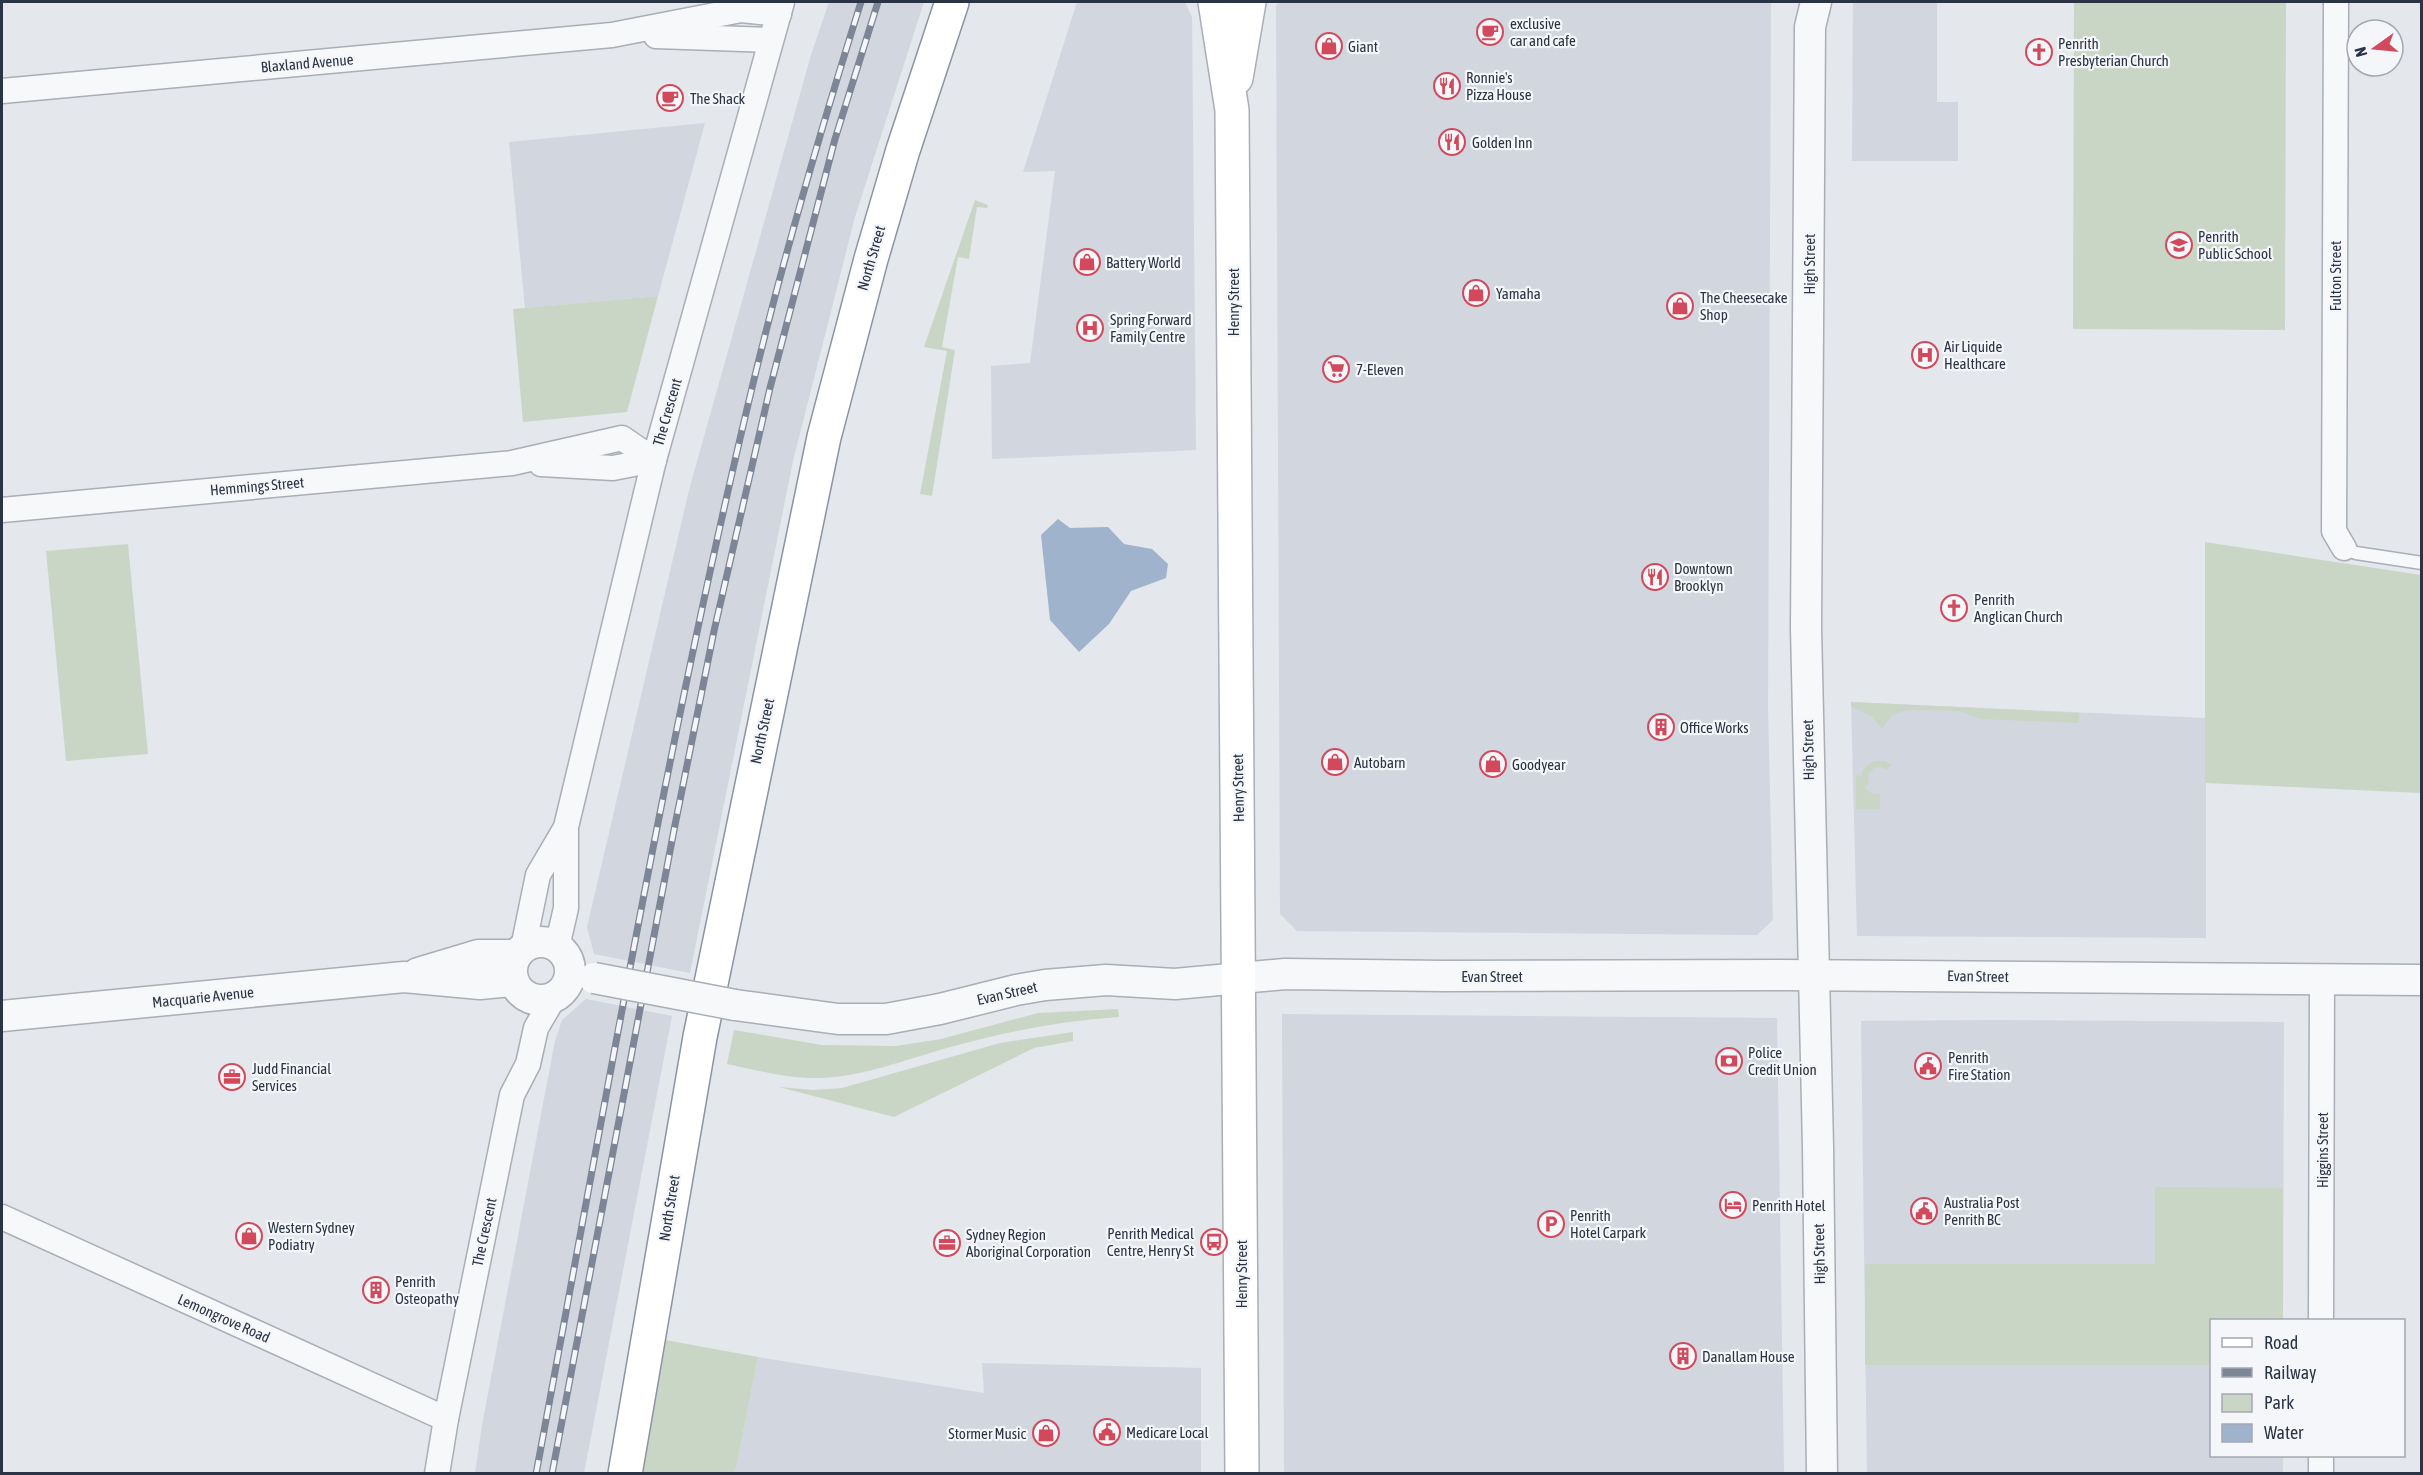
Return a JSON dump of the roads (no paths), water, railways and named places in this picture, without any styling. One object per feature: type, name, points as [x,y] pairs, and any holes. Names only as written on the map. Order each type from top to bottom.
[{"type":"main road","name":"North Street","points":[[625,1473],[700,1037],[733,867],[824,437],[870,259],[906,139],[952,2]]},
{"type":"main road","name":"Henry Street","points":[[1215,2],[1232,103],[1242,1473]]},
{"type":"main road","name":"Henry Street","points":[[1232,103],[1249,2]]},
{"type":"street","name":"Fulton Street","points":[[2336,2],[2334,531],[2344,548]]},
{"type":"street","name":"Blaxland Avenue","points":[[2,91],[612,35],[741,10],[780,8]]},
{"type":"street","name":"The Crescent","points":[[557,946],[566,908],[566,827],[654,460],[780,8]]},
{"type":"street","name":"High Street","points":[[1810,10],[1806,628],[1822,1473]]},
{"type":"street","name":"Blaxland Avenue","points":[[612,35],[771,40]]},
{"type":"street","name":"Hemmings Street","points":[[2,510],[512,463],[613,468],[654,460]]},
{"type":"street","name":"The Crescent","points":[[517,961],[538,875],[566,827]]},
{"type":"street","points":[[543,942],[557,946],[582,975],[553,999],[546,1001],[529,999],[522,994],[517,961],[529,944],[543,942]]},
{"type":"street","name":"Macquarie Avenue","points":[[2,1016],[404,977],[480,984],[517,961]]},
{"type":"street","name":"Evan Street","points":[[582,975],[735,1005],[792,1014],[861,1020],[911,1016],[1046,985],[1106,980],[1175,984],[1285,974],[2421,980]]},
{"type":"street","name":"Higgins Street","points":[[2321,1319],[2322,980]]},
{"type":"street","name":"The Crescent","points":[[438,1473],[446,1419],[512,1095],[528,1064],[536,1028],[553,999]]},
{"type":"street","name":"Lemongrove Road","points":[[2,1217],[446,1419]]},
{"type":"street","points":[[2321,1457],[2321,1473]]},
{"type":"lane","points":[[2344,548],[2356,553],[2421,563]]},
{"type":"water","points":[[1058,519],[1070,528],[1108,527],[1124,544],[1152,549],[1168,564],[1166,578],[1131,591],[1109,624],[1079,652],[1050,620],[1041,535]]},
{"type":"railway","points":[[536,1474],[637,930],[721,523],[776,291],[861,2]]},
{"type":"railway","points":[[552,1474],[714,631],[770,388],[835,139],[878,2]]},
{"type":"place","name":"exclusive car and cafe","points":[[1490,32]]},
{"type":"place","name":"Giant","points":[[1329,46]]},
{"type":"place","name":"Penrith Presbyterian Church","points":[[2039,52]]},
{"type":"place","name":"Ronnie's Pizza House","points":[[1447,86]]},
{"type":"place","name":"The Shack","points":[[670,98]]},
{"type":"place","name":"Golden Inn","points":[[1452,142]]},
{"type":"place","name":"Penrith Public School","points":[[2179,245]]},
{"type":"place","name":"Battery World","points":[[1087,262]]},
{"type":"place","name":"Yamaha","points":[[1476,293]]},
{"type":"place","name":"The Cheesecake Shop","points":[[1680,306]]},
{"type":"place","name":"Spring Forward Family Centre","points":[[1090,328]]},
{"type":"place","name":"Air Liquide Healthcare","points":[[1925,355]]},
{"type":"place","name":"7-Eleven","points":[[1336,369]]},
{"type":"place","name":"Downtown Brooklyn","points":[[1655,577]]},
{"type":"place","name":"Penrith Anglican Church","points":[[1954,608]]},
{"type":"place","name":"Office Works","points":[[1661,727]]},
{"type":"place","name":"Autobarn","points":[[1335,762]]},
{"type":"place","name":"Goodyear","points":[[1493,764]]},
{"type":"place","name":"Police Credit Union","points":[[1729,1061]]},
{"type":"place","name":"Penrith Fire Station","points":[[1928,1066]]},
{"type":"place","name":"Judd Financial Services","points":[[232,1077]]},
{"type":"place","name":"Penrith Hotel","points":[[1733,1205]]},
{"type":"place","name":"Australia Post Penrith BC","points":[[1924,1211]]},
{"type":"place","name":"Penrith Hotel Carpark","points":[[1551,1224]]},
{"type":"place","name":"Western Sydney Podiatry","points":[[249,1236]]},
{"type":"place","name":"Penrith Medical Centre, Henry St","points":[[1214,1242]]},
{"type":"place","name":"Sydney Region Aboriginal Corporation","points":[[947,1243]]},
{"type":"place","name":"Penrith Osteopathy","points":[[376,1290]]},
{"type":"place","name":"Danallam House","points":[[1683,1356]]},
{"type":"place","name":"Medicare Local","points":[[1107,1432]]},
{"type":"place","name":"Stormer Music","points":[[1046,1433]]}]
